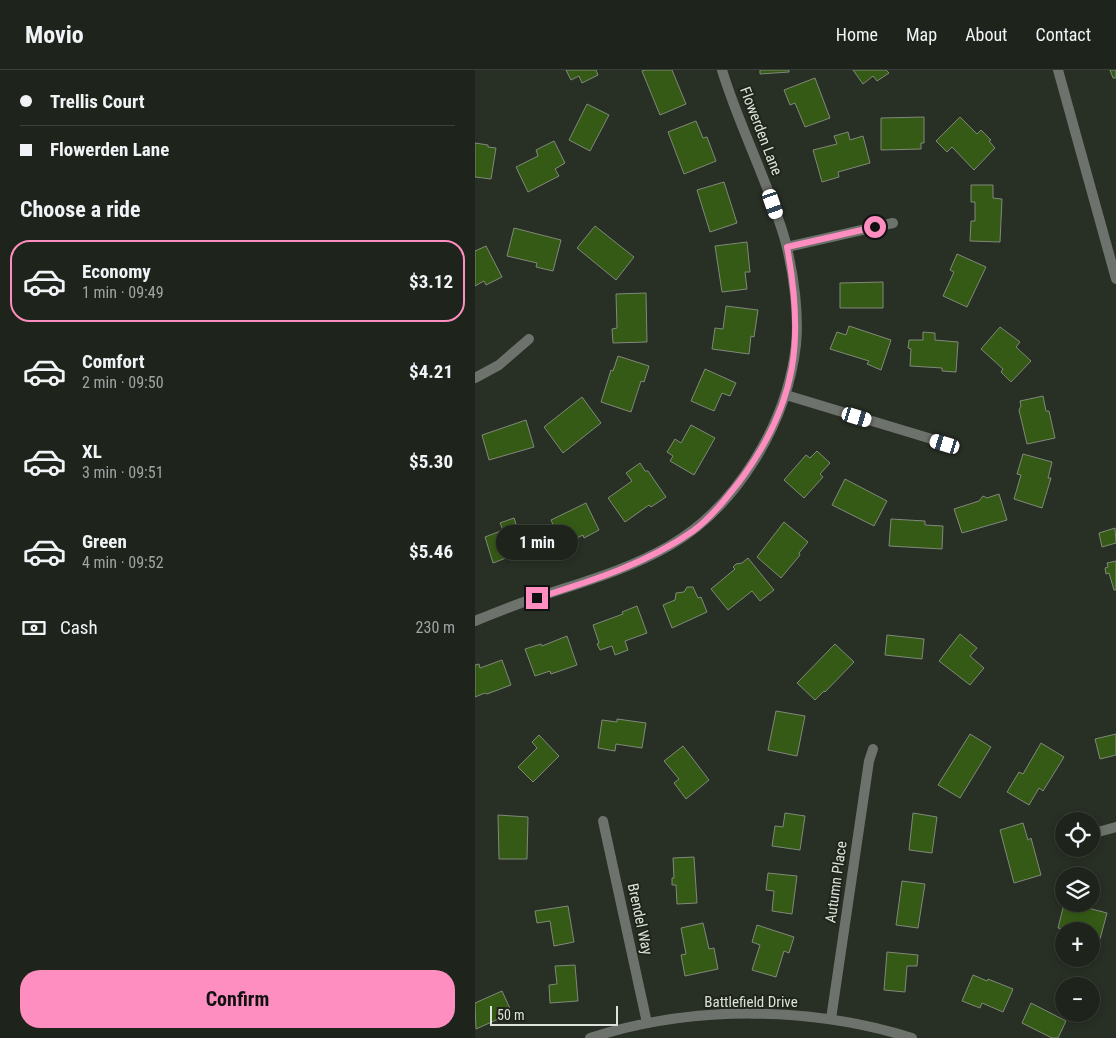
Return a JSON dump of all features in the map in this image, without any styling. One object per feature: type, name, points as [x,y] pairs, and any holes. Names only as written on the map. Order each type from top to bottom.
[{"type":"street","name":"Flowerden Lane","points":[[475,621],[521,603],[599,578],[635,564],[695,530],[730,493],[752,464],[775,424],[786,395],[796,344],[796,320],[791,270],[787,247],[761,171],[722,70]]},
{"type":"street","points":[[1058,70],[1116,279]]},
{"type":"street","points":[[787,247],[893,223]]},
{"type":"street","points":[[475,378],[499,366],[529,339]]},
{"type":"street","points":[[786,395],[945,444]]},
{"type":"street","name":"Autumn Place","points":[[831,1019],[869,761],[873,750]]},
{"type":"street","name":"Brendel Way","points":[[603,821],[647,1023]]},
{"type":"street","points":[[1100,831],[1116,827]]},
{"type":"street","name":"Battlefield Drive","points":[[590,1038],[647,1023],[737,1014],[787,1015],[831,1019],[912,1038]]},
{"type":"building","points":[[566,70],[596,70],[598,75],[582,83],[579,76],[571,80]]},
{"type":"building","points":[[672,70],[686,104],[660,115],[642,71]]},
{"type":"building","points":[[760,70],[789,70],[789,72],[760,74]]},
{"type":"building","points":[[853,70],[886,70],[889,73],[877,81],[873,76],[863,84]]},
{"type":"building","points":[[1110,70],[1116,70],[1116,78],[1113,78]]},
{"type":"building","points":[[815,78],[830,118],[805,127],[795,103],[790,105],[784,90]]},
{"type":"building","points":[[587,104],[609,115],[590,151],[569,140]]},
{"type":"building","points":[[924,117],[924,143],[921,143],[921,149],[881,150],[881,118]]},
{"type":"building","points":[[960,117],[977,134],[981,130],[991,140],[989,141],[995,148],[974,170],[952,147],[947,152],[936,141]]},
{"type":"building","points":[[696,121],[703,138],[707,137],[716,161],[684,174],[668,132]]},
{"type":"building","points":[[848,132],[850,140],[863,136],[870,163],[838,172],[839,177],[822,182],[813,150],[837,144],[834,136]]},
{"type":"building","points":[[554,141],[565,163],[555,169],[559,176],[528,192],[516,167],[538,156],[536,150]]},
{"type":"building","points":[[475,143],[496,148],[491,179],[475,177]]},
{"type":"building","points":[[724,182],[737,223],[710,232],[697,190]]},
{"type":"building","points":[[971,185],[993,185],[993,198],[1002,199],[1000,242],[970,241],[971,221],[975,221],[975,202],[971,202]]},
{"type":"building","points":[[595,226],[634,257],[616,280],[577,248]]},
{"type":"building","points":[[514,228],[561,240],[553,271],[536,267],[537,263],[507,256]]},
{"type":"building","points":[[747,242],[750,272],[745,272],[747,289],[722,292],[715,246]]},
{"type":"building","points":[[486,246],[502,277],[486,285],[484,281],[475,286],[475,251]]},
{"type":"building","points":[[957,254],[986,267],[967,307],[943,296],[954,272],[950,270]]},
{"type":"building","points":[[883,282],[883,308],[840,308],[840,283]]},
{"type":"building","points":[[646,293],[647,342],[613,343],[612,329],[617,328],[616,294]]},
{"type":"building","points":[[726,306],[758,310],[754,337],[751,336],[749,354],[712,349],[715,328],[723,329]]},
{"type":"building","points":[[849,326],[891,340],[881,370],[867,364],[869,361],[830,349],[837,332],[846,335]]},
{"type":"building","points":[[1000,327],[1020,342],[1016,347],[1031,361],[1011,382],[1001,372],[1003,369],[981,349]]},
{"type":"building","points":[[923,332],[935,333],[935,340],[958,342],[956,372],[942,371],[942,368],[910,366],[911,349],[908,348],[909,340],[923,340]]},
{"type":"building","points":[[618,356],[649,366],[644,382],[641,381],[631,412],[601,402],[611,370],[613,371]]},
{"type":"building","points":[[705,369],[736,383],[730,396],[722,393],[714,411],[691,401]]},
{"type":"building","points":[[1043,396],[1046,411],[1049,411],[1055,438],[1027,444],[1019,410],[1021,406],[1020,401]]},
{"type":"building","points":[[582,397],[601,423],[563,453],[544,427]]},
{"type":"building","points":[[526,420],[534,447],[489,460],[482,435]]},
{"type":"building","points":[[691,425],[715,438],[694,475],[670,461],[673,456],[667,452],[675,439],[681,443]]},
{"type":"building","points":[[817,451],[830,463],[820,474],[823,477],[804,498],[784,480],[806,455],[810,458]]},
{"type":"building","points":[[1023,454],[1052,462],[1048,478],[1051,478],[1042,508],[1014,499],[1021,475],[1017,474]]},
{"type":"building","points":[[640,463],[666,497],[651,507],[649,505],[625,522],[608,498],[632,481],[626,473]]},
{"type":"building","points":[[845,479],[887,501],[874,526],[832,505]]},
{"type":"building","points":[[999,494],[1007,520],[962,533],[954,509],[979,501],[983,496],[987,498]]},
{"type":"building","points":[[586,503],[599,530],[584,538],[583,535],[562,545],[551,520]]},
{"type":"building","points":[[514,518],[517,527],[524,525],[532,548],[493,563],[485,537],[503,530],[500,523]]},
{"type":"building","points":[[891,519],[925,521],[925,525],[943,526],[942,549],[889,546]]},
{"type":"building","points":[[784,522],[808,542],[781,578],[757,557]]},
{"type":"building","points":[[1115,528],[1116,543],[1102,547],[1099,533]]},
{"type":"building","points":[[748,558],[774,590],[760,601],[752,591],[728,610],[711,589],[735,569],[733,567],[736,564],[742,563]]},
{"type":"building","points":[[1116,561],[1116,590],[1114,590],[1109,573],[1106,574],[1105,568],[1108,567],[1107,563]]},
{"type":"building","points":[[687,587],[693,587],[698,598],[701,597],[707,612],[672,628],[663,605],[675,600],[676,593],[684,592]]},
{"type":"building","points":[[637,606],[647,633],[625,641],[628,650],[615,655],[612,646],[600,650],[593,625],[623,614],[622,612]]},
{"type":"building","points":[[960,634],[977,648],[970,656],[984,668],[970,685],[939,661]]},
{"type":"building","points":[[887,635],[924,639],[922,659],[885,655]]},
{"type":"building","points":[[567,636],[577,665],[551,674],[550,671],[535,676],[525,649],[541,644],[542,646]]},
{"type":"building","points":[[835,644],[854,662],[815,700],[797,683]]},
{"type":"building","points":[[502,660],[511,685],[475,697],[475,665],[479,664],[480,668]]},
{"type":"building","points":[[776,711],[805,716],[797,756],[768,750]]},
{"type":"building","points":[[617,719],[646,723],[642,748],[616,744],[615,751],[598,748],[602,720],[617,722]]},
{"type":"building","points":[[970,734],[991,747],[960,798],[938,785]]},
{"type":"building","points":[[1116,734],[1116,755],[1100,759],[1095,739]]},
{"type":"building","points":[[539,735],[559,756],[533,782],[518,767],[537,748],[532,742]]},
{"type":"building","points":[[1041,743],[1064,757],[1043,791],[1039,788],[1029,805],[1007,792],[1019,772],[1023,774]]},
{"type":"building","points":[[683,746],[709,780],[686,799],[674,783],[679,779],[664,761]]},
{"type":"building","points":[[785,813],[805,816],[800,850],[772,846],[775,826],[783,827]]},
{"type":"building","points":[[913,813],[937,817],[932,853],[909,850]]},
{"type":"building","points":[[498,815],[528,817],[527,859],[499,859]]},
{"type":"building","points":[[1023,823],[1028,840],[1031,838],[1041,875],[1014,883],[1000,830]]},
{"type":"building","points":[[694,857],[697,903],[677,904],[676,885],[672,885],[672,878],[674,878],[673,858]]},
{"type":"building","points":[[768,873],[797,876],[792,914],[772,911],[774,891],[766,890]]},
{"type":"building","points":[[902,881],[925,884],[918,928],[896,925]]},
{"type":"building","points":[[568,906],[574,942],[554,946],[550,921],[537,923],[535,911]]},
{"type":"building","points":[[1100,911],[1107,913],[1100,939],[1100,922],[1060,922],[1062,912]]},
{"type":"building","points":[[703,923],[709,949],[714,948],[718,969],[685,976],[681,955],[686,954],[681,928]]},
{"type":"building","points":[[757,925],[794,937],[789,953],[784,951],[776,977],[752,970],[760,945],[752,942]]},
{"type":"building","points":[[887,952],[918,955],[917,966],[907,966],[905,992],[884,990]]},
{"type":"building","points":[[575,965],[578,1001],[550,1003],[549,985],[557,984],[555,966]]},
{"type":"building","points":[[973,975],[1013,989],[1003,1012],[982,1003],[980,1008],[962,1001]]},
{"type":"building","points":[[502,991],[512,1013],[476,1029],[475,1003]]},
{"type":"building","points":[[1031,1003],[1055,1015],[1055,1022],[1066,1022],[1058,1038],[1052,1038],[1022,1023]]},
{"type":"route","points":[[537,598],[635,564],[695,530],[711,515],[752,464],[775,424],[786,395],[796,344],[796,320],[787,247],[875,227]]}]
